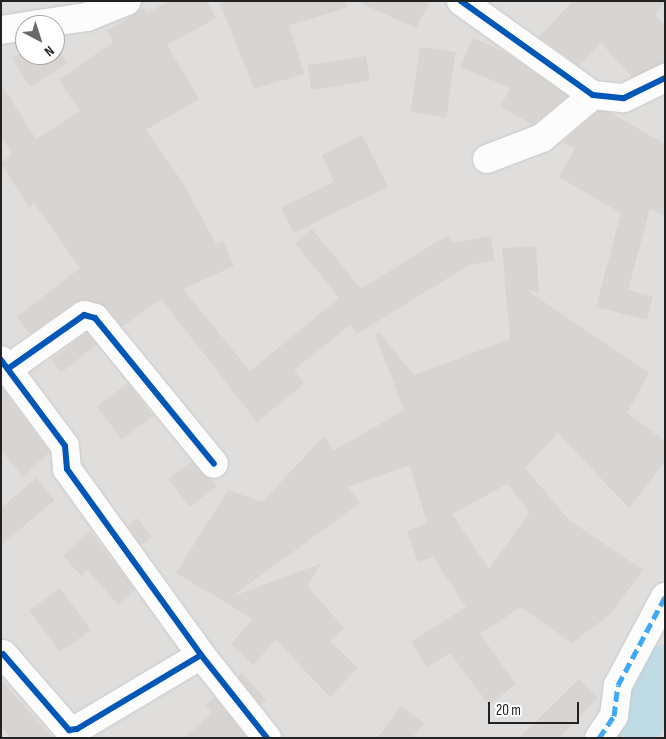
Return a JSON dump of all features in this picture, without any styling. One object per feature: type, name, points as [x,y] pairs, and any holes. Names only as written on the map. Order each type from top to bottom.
[{"type":"street","points":[[65,20],[86,17],[126,1]]},
{"type":"street","points":[[461,1],[593,95],[624,98],[665,78]]},
{"type":"street","points":[[1,30],[15,28]]},
{"type":"street","points":[[487,159],[542,138],[593,95]]},
{"type":"street","points":[[214,464],[95,318],[84,315],[5,364],[65,446],[67,469],[201,655],[267,738]]},
{"type":"street","points":[[598,738],[614,716],[618,685],[665,597]]},
{"type":"street","points":[[3,654],[69,730],[77,729],[201,655]]},
{"type":"shaded area","points":[[1,1],[665,1],[665,738],[1,738]]},
{"type":"building","points":[[169,1],[207,1],[216,18],[167,45],[199,99],[146,130],[185,186],[216,244],[223,241],[234,266],[183,289],[250,371],[339,298],[295,243],[312,229],[361,289],[448,235],[453,243],[491,236],[495,260],[469,265],[357,334],[350,325],[294,370],[304,384],[257,422],[161,299],[122,327],[107,308],[88,300],[75,302],[30,334],[17,317],[80,268],[34,203],[29,208],[1,163],[12,154],[1,136],[1,84],[36,139],[80,111],[59,80],[113,42],[107,31],[144,8],[147,13]]},
{"type":"building","points":[[219,1],[346,1],[347,8],[289,25],[304,74],[254,89]]},
{"type":"building","points":[[356,1],[430,1],[416,28]]},
{"type":"building","points":[[573,1],[665,1],[655,15],[665,25],[665,63],[632,77],[601,43],[579,66],[539,37]]},
{"type":"building","points":[[473,38],[505,52],[568,96],[533,125],[500,106],[511,88],[460,67]]},
{"type":"building","points":[[420,47],[456,52],[446,117],[411,112]]},
{"type":"building","points":[[366,56],[370,81],[312,90],[308,65]]},
{"type":"building","points":[[16,65],[64,65],[30,87]]},
{"type":"building","points":[[598,111],[609,112],[665,144],[665,217],[650,208],[628,290],[653,296],[647,320],[596,307],[621,213],[559,177],[575,149],[562,142]]},
{"type":"building","points":[[362,135],[388,187],[294,233],[281,208],[334,182],[322,155]]},
{"type":"building","points":[[536,246],[539,293],[525,289],[649,373],[627,413],[665,441],[665,461],[629,508],[558,433],[525,468],[569,520],[643,570],[609,615],[572,643],[521,607],[480,634],[516,684],[489,705],[450,653],[427,667],[411,642],[466,607],[433,557],[418,562],[407,531],[427,523],[410,465],[348,487],[360,503],[231,597],[322,563],[307,586],[344,628],[330,641],[358,668],[330,697],[276,640],[253,665],[231,644],[253,619],[176,573],[228,490],[262,502],[324,436],[333,451],[404,410],[375,334],[379,332],[414,375],[510,339],[502,248]],"holes":[[[507,484],[530,512],[489,569],[452,514]]]},
{"type":"building","points":[[87,332],[97,345],[61,372],[52,360]]},
{"type":"building","points":[[128,383],[153,416],[122,439],[97,406]]},
{"type":"building","points":[[1,387],[50,452],[23,477],[1,450]]},
{"type":"building","points":[[192,461],[217,486],[190,507],[168,479]]},
{"type":"building","points":[[36,478],[55,500],[1,545],[1,508]]},
{"type":"building","points":[[137,518],[152,537],[141,545],[128,526]]},
{"type":"building","points":[[90,531],[135,590],[118,605],[88,570],[81,576],[63,555]]},
{"type":"building","points":[[60,588],[91,630],[60,652],[29,610]]},
{"type":"building","points":[[242,673],[266,700],[260,705],[238,677]]},
{"type":"building","points":[[579,679],[598,698],[559,738],[519,738]]},
{"type":"building","points":[[1,680],[53,738],[11,738],[1,727]]},
{"type":"building","points":[[215,697],[247,738],[184,738],[212,713],[206,705]]},
{"type":"building","points":[[401,706],[424,723],[412,738],[377,738]]},
{"type":"waterway","points":[[626,738],[665,672]]},
{"type":"marked path","points":[[599,738],[614,716],[618,685],[665,597]]},
{"type":"cycle path","points":[[461,1],[593,95],[624,98],[665,78]]},
{"type":"cycle path","points":[[9,368],[84,315],[95,318],[214,464]]},
{"type":"cycle path","points":[[1,360],[65,446],[67,469],[201,655],[267,738]]},
{"type":"cycle path","points":[[3,654],[69,730],[77,729],[201,655]]}]
